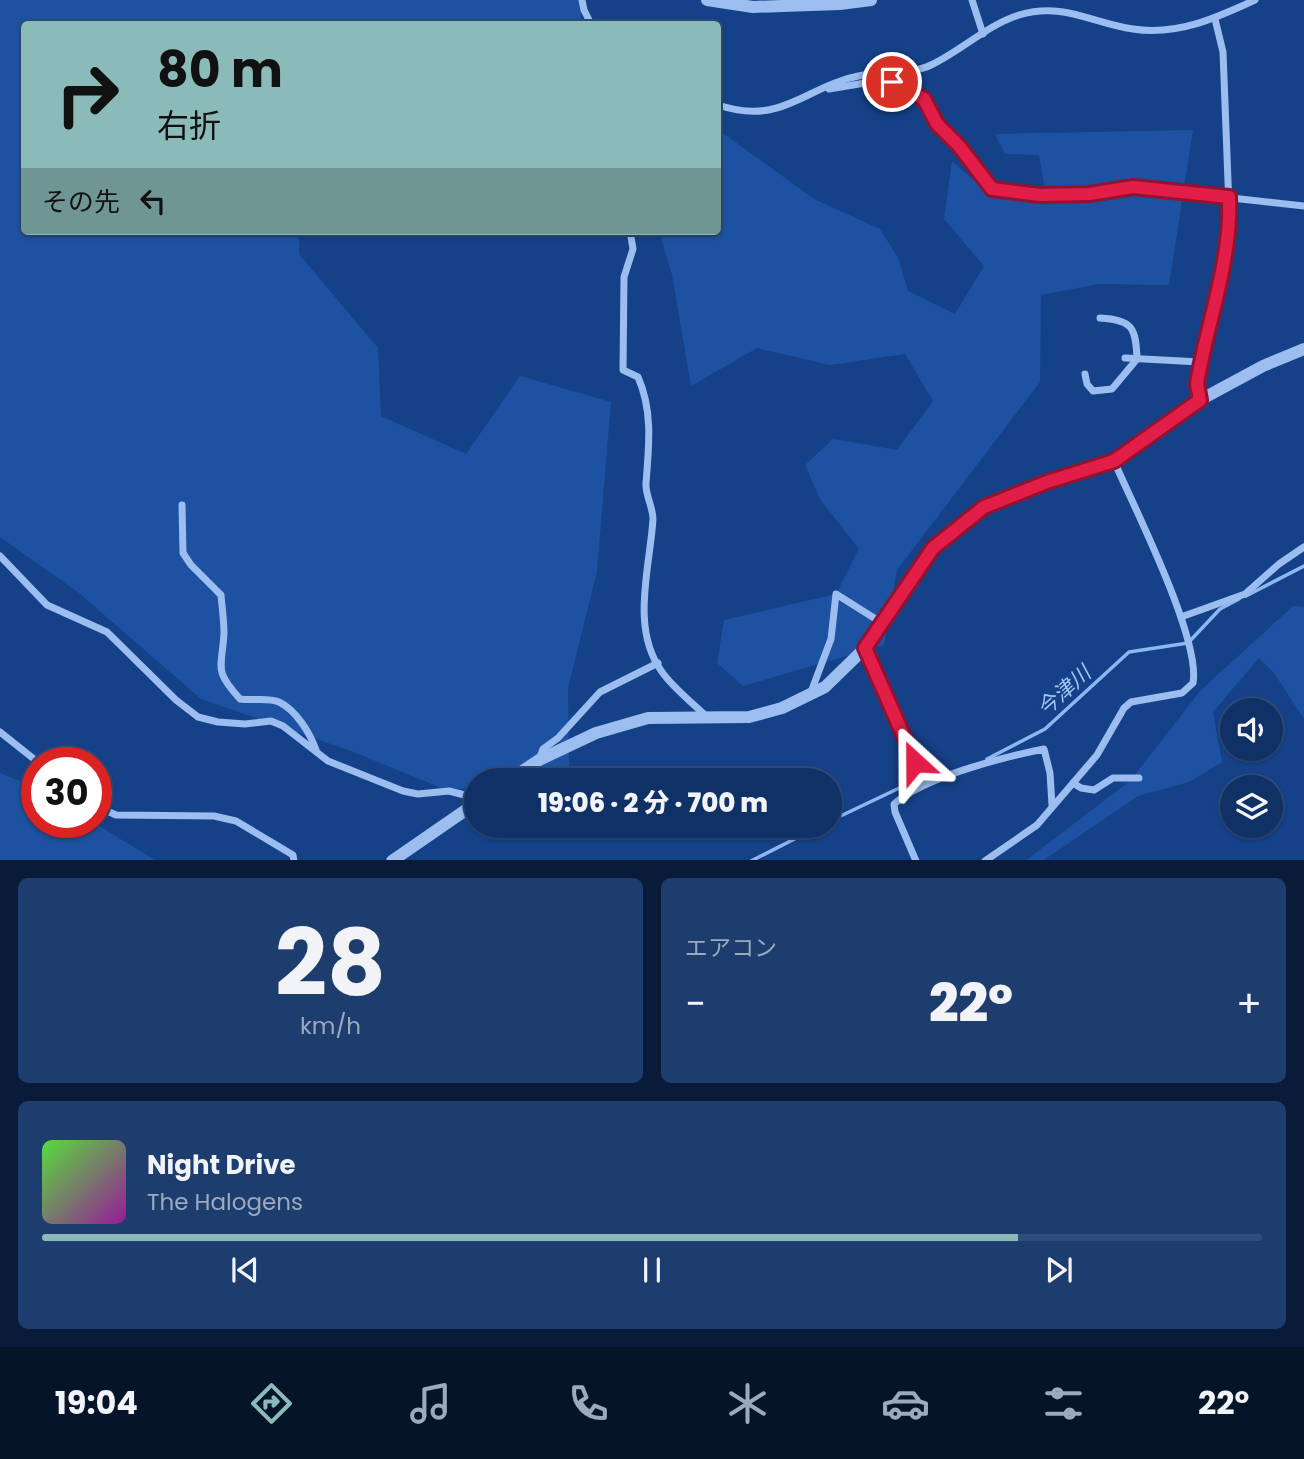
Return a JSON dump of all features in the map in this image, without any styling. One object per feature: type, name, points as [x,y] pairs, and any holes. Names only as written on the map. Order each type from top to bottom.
[{"type":"street","points":[[582,0],[590,21]]},
{"type":"street","points":[[707,0],[753,8],[871,0]]},
{"type":"street","points":[[972,0],[982,34]]},
{"type":"street","points":[[721,105],[746,112],[771,111],[863,74],[920,70],[1017,16],[1059,11],[1088,16],[1122,27],[1167,31],[1215,19],[1255,0]]},
{"type":"street","points":[[1200,400],[1197,384],[1200,362],[1226,250],[1229,197],[1223,52],[1215,19]]},
{"type":"street","points":[[821,90],[883,80],[919,94],[937,124],[959,146],[992,189],[1040,195],[1089,194],[1133,187],[1304,206]]},
{"type":"street","points":[[631,235],[633,249],[624,277],[623,370],[638,377],[646,396],[649,454],[646,486],[653,516],[646,583],[645,621],[648,643],[662,672],[708,718]]},
{"type":"street","points":[[1085,374],[1087,384],[1093,391],[1112,389],[1137,359],[1136,340],[1131,327],[1122,319],[1100,318]]},
{"type":"street","points":[[527,768],[596,733],[648,718],[749,717],[782,708],[825,687],[865,648],[933,548],[984,507],[1047,482],[1114,461],[1200,400],[1263,366],[1304,349]]},
{"type":"street","points":[[1125,358],[1200,362]]},
{"type":"street","points":[[985,860],[1037,825],[1097,755],[1124,708],[1131,702],[1182,693],[1193,683],[1192,660],[1181,617],[1114,461]]},
{"type":"street","points":[[182,505],[183,553],[191,565],[221,594],[224,635],[220,668],[229,686],[240,699],[279,702],[295,714],[312,737],[316,750]]},
{"type":"street","points":[[1181,617],[1245,594],[1279,564],[1304,547]]},
{"type":"street","points":[[0,556],[47,606],[107,632],[198,718],[245,724],[271,721],[283,726],[328,761],[403,791],[418,794],[449,791],[464,797]]},
{"type":"street","points":[[810,694],[830,643],[836,594],[882,623]]},
{"type":"street","points":[[865,648],[925,784]]},
{"type":"street","points":[[539,760],[543,749],[558,738],[600,692],[658,663]]},
{"type":"street","points":[[0,732],[21,749]]},
{"type":"street","points":[[916,860],[894,804],[905,794],[925,784],[1005,756],[1044,748],[1050,773],[1052,805]]},
{"type":"street","points":[[1073,783],[1081,788],[1094,790],[1113,778],[1139,778]]},
{"type":"street","points":[[392,860],[464,809]]},
{"type":"street","points":[[112,813],[142,817],[214,816],[236,821],[293,855],[294,860]]},
{"type":"shaded area","points":[[0,0],[581,0],[581,21],[21,21],[21,235],[299,235],[299,254],[378,348],[381,416],[466,454],[520,376],[611,402],[597,571],[568,688],[569,768],[464,768],[464,789],[449,791],[351,751],[201,699],[79,593],[0,537]]},
{"type":"shaded area","points":[[1193,130],[1169,285],[1099,284],[1041,295],[1040,382],[897,570],[884,645],[743,686],[717,663],[724,620],[836,594],[859,549],[820,499],[805,465],[833,439],[897,450],[933,401],[905,354],[830,365],[757,348],[691,386],[672,275],[660,235],[721,235],[721,133],[814,199],[880,229],[898,258],[908,291],[955,314],[984,266],[944,219],[952,161],[987,192],[1047,202],[1039,155],[1005,154],[995,134]]},
{"type":"shaded area","points":[[1293,606],[1304,607],[1304,719],[1274,673],[1259,658],[1225,698],[1220,698],[1220,704],[1213,712],[1222,762],[1189,782],[1138,796],[1044,860],[1026,860],[1130,781],[1201,690]]},
{"type":"shaded area","points":[[0,773],[21,782],[21,838],[112,838],[112,834],[155,860],[0,860]]},
{"type":"waterway","name":"今津川","points":[[1246,596],[1304,566]]},
{"type":"waterway","name":"今津川","points":[[987,759],[1045,729],[1129,652],[1188,643],[1220,609],[1239,599]]},
{"type":"waterway","name":"今津川","points":[[842,815],[912,782],[940,775]]},
{"type":"waterway","name":"今津川","points":[[753,860],[796,838]]},
{"type":"route","points":[[892,82],[924,99],[937,124],[959,146],[992,189],[1040,195],[1089,194],[1133,187],[1229,197],[1226,250],[1200,362],[1197,384],[1200,400],[1114,461],[1047,482],[984,507],[933,548],[865,648],[915,762]]}]
